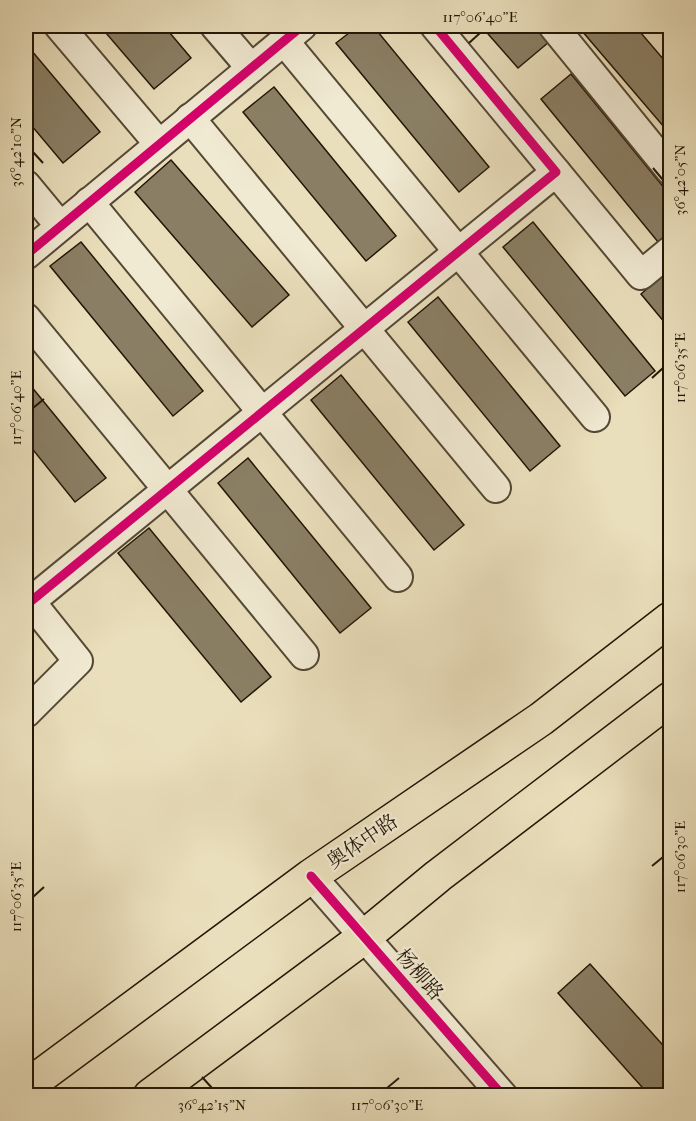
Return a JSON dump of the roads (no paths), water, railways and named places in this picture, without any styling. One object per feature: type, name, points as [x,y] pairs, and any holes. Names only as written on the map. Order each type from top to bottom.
[{"type":"main road","name":"奥体中路","points":[[26,1087],[311,876],[541,719],[670,619]]},
{"type":"main road","points":[[150,1095],[364,937],[438,876],[670,699]]},
{"type":"street","points":[[59,26],[159,144]]},
{"type":"street","points":[[215,26],[251,68]]},
{"type":"street","points":[[435,26],[641,275],[670,251]]},
{"type":"street","points":[[553,26],[670,170]]},
{"type":"street","points":[[26,255],[293,33],[458,252],[595,417]]},
{"type":"street","points":[[190,118],[496,488]]},
{"type":"street","points":[[26,713],[78,661],[28,599],[167,490],[556,172]]},
{"type":"street","points":[[26,185],[60,226]]},
{"type":"street","points":[[89,202],[398,577]]},
{"type":"street","points":[[26,318],[304,655]]},
{"type":"street","name":"杨柳路","points":[[311,876],[503,1095]]}]
